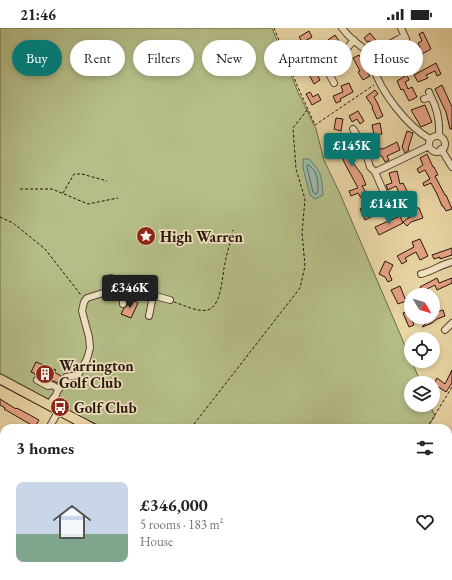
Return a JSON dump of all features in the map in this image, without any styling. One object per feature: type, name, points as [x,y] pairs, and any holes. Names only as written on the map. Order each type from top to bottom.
[{"type":"highway","points":[[0,380],[51,403],[59,410],[85,424]]},
{"type":"street","points":[[342,28],[360,46]]},
{"type":"street","points":[[399,40],[405,37],[401,28]]},
{"type":"street","points":[[330,76],[334,83]]},
{"type":"street","points":[[377,76],[399,111],[430,143],[434,151],[441,149],[444,143],[439,136],[439,116],[430,94],[424,99]]},
{"type":"street","points":[[357,130],[364,146],[370,167],[374,172],[389,204]]},
{"type":"street","points":[[374,172],[430,143],[434,136],[439,136]]},
{"type":"street","points":[[441,149],[452,168]]},
{"type":"street","points":[[420,274],[431,272],[445,264],[452,262]]},
{"type":"street","points":[[111,278],[122,291],[123,304]]},
{"type":"street","points":[[51,403],[66,377],[76,376],[80,373],[87,359],[90,343],[82,311],[86,300],[91,296],[134,290],[170,300]]},
{"type":"street","points":[[149,316],[153,296]]},
{"type":"street","points":[[446,330],[452,323]]},
{"type":"street","points":[[37,380],[48,386],[52,385],[58,390]]},
{"type":"street","points":[[51,424],[59,410]]},
{"type":"path","points":[[274,28],[315,125],[379,81]]},
{"type":"path","points":[[194,424],[300,288],[305,266],[302,233],[305,199],[296,169],[293,128],[308,109]]},
{"type":"path","points":[[63,194],[74,174],[82,174],[107,181]]},
{"type":"path","points":[[20,189],[52,189],[88,204],[118,198]]},
{"type":"path","points":[[0,218],[13,224],[45,249],[86,300]]},
{"type":"path","points":[[170,300],[195,309],[211,309],[215,304],[221,288],[224,264],[233,230]]},
{"type":"path","points":[[429,424],[452,387]]},
{"type":"green space","name":"Warrington Golf Club","points":[[0,28],[272,28],[277,40],[264,40],[264,76],[292,76],[316,129],[324,160],[404,343],[404,368],[415,368],[418,376],[404,376],[404,412],[433,412],[435,416],[430,424],[96,424],[43,402],[0,381]]},
{"type":"water","points":[[303,159],[309,159],[319,172],[323,195],[315,199],[310,195],[303,168]]},
{"type":"building","points":[[309,31],[312,37],[307,40],[301,40],[299,37]]},
{"type":"building","points":[[423,32],[431,49],[423,53],[423,40],[419,34]]},
{"type":"building","points":[[370,33],[376,40],[366,40],[364,38]]},
{"type":"building","points":[[335,35],[338,40],[328,40]]},
{"type":"building","points":[[359,55],[360,57],[360,71],[353,58]]},
{"type":"building","points":[[436,63],[441,74],[437,76],[435,71],[426,75],[428,78],[418,82],[415,76],[423,76],[423,70]]},
{"type":"building","points":[[310,76],[318,76],[320,80],[314,84]]},
{"type":"building","points":[[360,76],[370,76],[363,80]]},
{"type":"building","points":[[407,76],[409,80],[405,82],[408,89],[412,87],[417,97],[409,101],[403,89],[401,90],[397,81]]},
{"type":"building","points":[[349,83],[353,92],[336,103],[333,96],[343,92],[341,86]]},
{"type":"building","points":[[442,85],[452,107],[452,129],[450,129],[446,112],[435,89]]},
{"type":"building","points":[[375,90],[378,94],[374,97],[383,116],[377,119],[372,108],[373,107],[366,97]]},
{"type":"building","points":[[310,92],[313,97],[318,94],[321,100],[312,105],[306,94]]},
{"type":"building","points":[[425,105],[432,122],[421,127],[411,110]]},
{"type":"building","points":[[358,111],[364,121],[360,124],[357,119],[352,122],[349,116]]},
{"type":"building","points":[[336,118],[343,119],[341,131],[334,129]]},
{"type":"building","points":[[380,123],[382,134],[374,135],[372,125]]},
{"type":"building","points":[[407,131],[413,133],[408,149],[409,150],[405,153],[402,147]]},
{"type":"building","points":[[342,133],[346,147],[356,142],[358,147],[349,151],[351,160],[362,175],[366,185],[362,186],[371,200],[365,204],[358,193],[351,196],[349,191],[358,188],[344,162],[341,149],[333,153],[331,149],[337,146],[334,136]]},
{"type":"building","points":[[397,142],[400,150],[387,156],[389,160],[385,162],[382,156],[371,154],[371,147],[383,149]]},
{"type":"building","points":[[427,154],[438,175],[435,176],[452,209],[446,211],[431,183],[424,186],[423,183],[430,179],[425,170],[419,173],[417,169],[423,165],[420,158]]},
{"type":"building","points":[[397,171],[400,184],[403,183],[409,195],[412,193],[417,208],[419,208],[423,218],[411,222],[407,226],[403,222],[415,215],[411,206],[408,207],[403,194],[400,195],[396,186],[388,190],[386,185],[392,183],[389,173]]},
{"type":"building","points":[[367,205],[373,216],[365,220],[360,209]]},
{"type":"building","points":[[400,216],[403,223],[379,235],[375,227]]},
{"type":"building","points":[[420,239],[428,256],[420,260],[416,252],[405,258],[407,261],[402,264],[397,256],[414,247],[412,242]]},
{"type":"building","points":[[452,248],[452,255],[440,259],[440,257],[434,259],[432,255]]},
{"type":"building","points":[[385,261],[393,265],[389,273],[392,280],[388,282],[385,277],[379,274]]},
{"type":"building","points":[[437,278],[439,283],[452,278],[452,283],[440,289],[436,288],[435,285],[429,288],[420,287]]},
{"type":"building","points":[[400,286],[404,296],[404,302],[398,304],[391,290]]},
{"type":"building","points":[[129,298],[138,303],[131,318],[121,314],[127,306]]},
{"type":"building","points":[[443,310],[445,316],[440,318],[440,311]]},
{"type":"building","points":[[408,324],[414,324],[414,325],[409,327]]},
{"type":"building","name":"Warrington Golf Club","points":[[36,362],[56,370],[54,372],[61,376],[57,383],[54,381],[49,381],[31,372]]},
{"type":"building","points":[[452,370],[452,383],[446,392],[440,388],[440,380],[445,384]]},
{"type":"building","points":[[0,399],[16,409],[17,408],[39,420],[37,424],[30,424],[4,409],[5,408],[0,405]]},
{"type":"place","name":"High Warren","points":[[146,236]]},
{"type":"place","name":"Warrington Golf Club","points":[[45,374]]},
{"type":"place","name":"Golf Club","points":[[60,407]]}]
